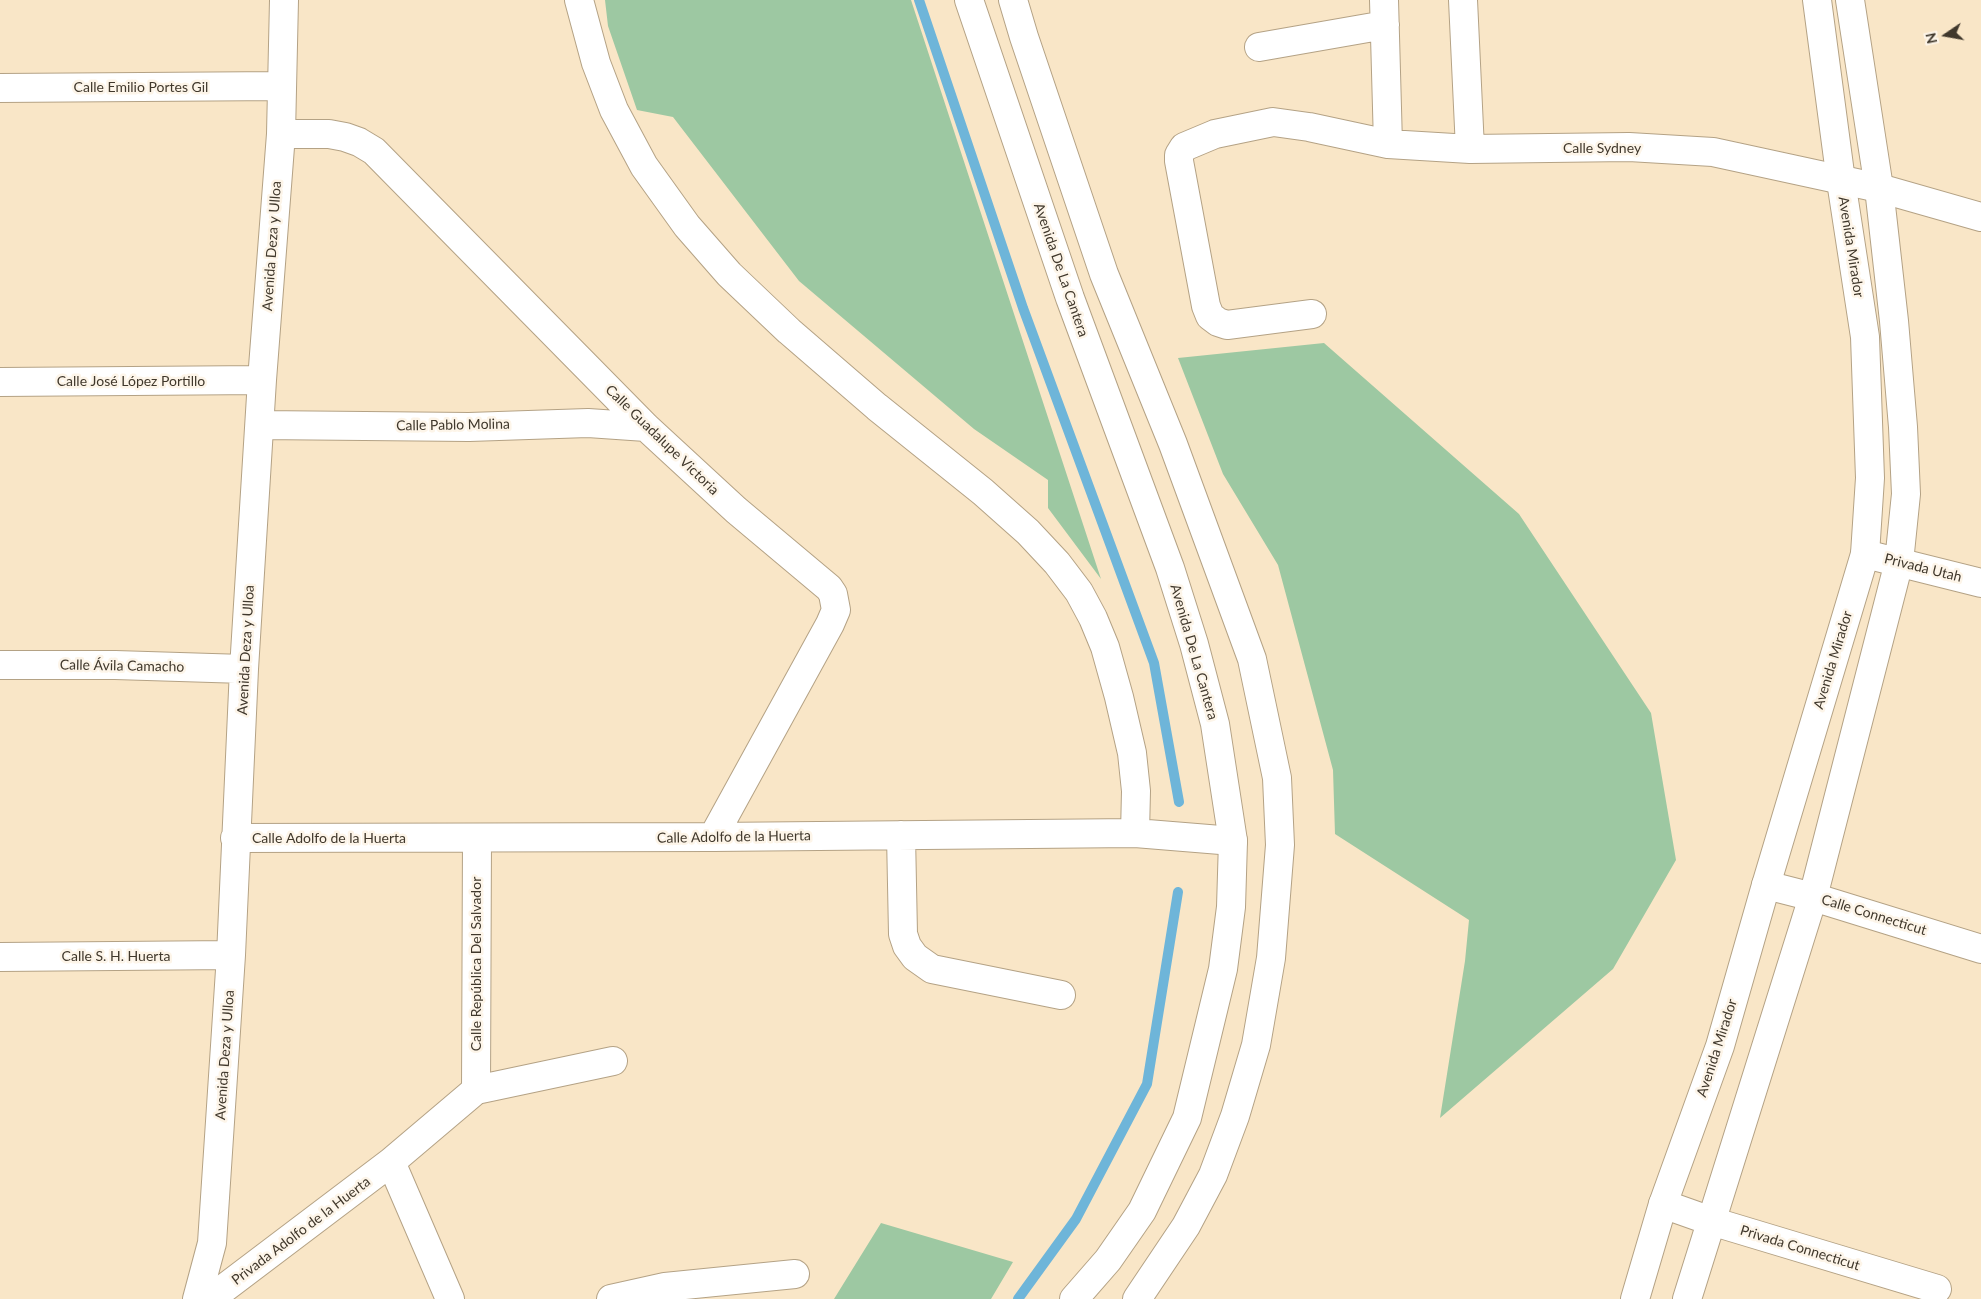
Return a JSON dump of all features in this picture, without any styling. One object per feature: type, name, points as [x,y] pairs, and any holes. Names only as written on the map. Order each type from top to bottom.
[{"type":"street","name":"Avenida Deza y Ulloa","points":[[197,1299],[212,1243],[231,955],[244,669],[262,380],[281,134],[284,0]]},
{"type":"street","points":[[579,0],[596,63],[614,110],[644,166],[687,226],[728,274],[789,331],[877,407],[983,492],[1028,532],[1057,563],[1079,592],[1094,618],[1105,648],[1132,752],[1136,790],[1135,833]]},
{"type":"street","name":"Avenida De La Cantera","points":[[969,0],[1066,289],[1170,568],[1194,644],[1215,724],[1233,841],[1231,907],[1223,969],[1187,1118],[1142,1211],[1108,1260],[1074,1299]]},
{"type":"street","points":[[1013,0],[1104,274],[1173,444],[1252,659],[1277,778],[1279,864],[1271,958],[1256,1045],[1235,1116],[1213,1175],[1186,1226],[1137,1299]]},
{"type":"street","points":[[1463,0],[1470,149]]},
{"type":"street","name":"Avenida Mirador","points":[[1635,1299],[1663,1204],[1720,1046],[1766,884],[1865,554],[1870,478],[1865,337],[1841,181],[1817,0]]},
{"type":"street","points":[[1686,1299],[1813,896],[1899,562],[1906,494],[1903,427],[1894,321],[1879,188],[1850,0]]},
{"type":"street","points":[[1259,47],[1384,13],[1388,144]]},
{"type":"street","name":"Calle Emilio Portes Gil","points":[[0,88],[282,86]]},
{"type":"street","name":"Calle Sydney","points":[[1312,314],[1227,325],[1218,322],[1210,316],[1206,306],[1179,161],[1181,150],[1184,147],[1215,134],[1273,122],[1309,127],[1388,144],[1470,149],[1629,147],[1713,152],[1879,188],[1981,217]]},
{"type":"street","name":"Calle Guadalupe Victoria","points":[[281,134],[329,134],[359,142],[374,151],[646,427],[736,510],[829,588],[836,601],[836,610],[830,624],[713,838]]},
{"type":"street","name":"Calle José López Portillo","points":[[0,382],[262,380]]},
{"type":"street","name":"Calle Pablo Molina","points":[[260,426],[469,427],[588,423],[646,427]]},
{"type":"street","name":"Privada Utah","points":[[1865,554],[1981,583]]},
{"type":"street","name":"Calle Ávila Camacho","points":[[0,664],[244,669]]},
{"type":"street","name":"Calle Adolfo de la Huerta","points":[[235,838],[713,838],[1135,833],[1233,841]]},
{"type":"street","points":[[901,835],[903,934],[907,946],[915,957],[932,969],[1061,995]]},
{"type":"street","name":"Calle República Del Salvador","points":[[476,1090],[477,838]]},
{"type":"street","name":"Calle Connecticut","points":[[1766,884],[1813,896],[1981,949]]},
{"type":"street","name":"Calle S. H. Huerta","points":[[0,957],[231,955]]},
{"type":"street","name":"Privada Adolfo de la Huerta","points":[[210,1299],[391,1162],[476,1090],[612,1061]]},
{"type":"street","points":[[391,1162],[450,1299]]},
{"type":"street","name":"Privada Connecticut","points":[[1663,1204],[1712,1221],[1937,1289]]},
{"type":"street","points":[[611,1299],[666,1287],[795,1274]]},
{"type":"green space","points":[[605,0],[911,0],[1101,579],[1048,508],[1048,480],[974,429],[799,281],[673,117],[637,110],[608,26]]},
{"type":"green space","points":[[1324,343],[1519,514],[1651,713],[1676,860],[1613,969],[1440,1118],[1465,961],[1469,920],[1335,834],[1333,770],[1278,565],[1223,474],[1178,358]]},
{"type":"green space","points":[[881,1223],[1013,1262],[991,1299],[834,1299]]},
{"type":"waterway","points":[[919,0],[1023,308],[1154,663],[1179,802]]},
{"type":"waterway","points":[[1018,1299],[1076,1219],[1147,1084],[1178,892]]}]
